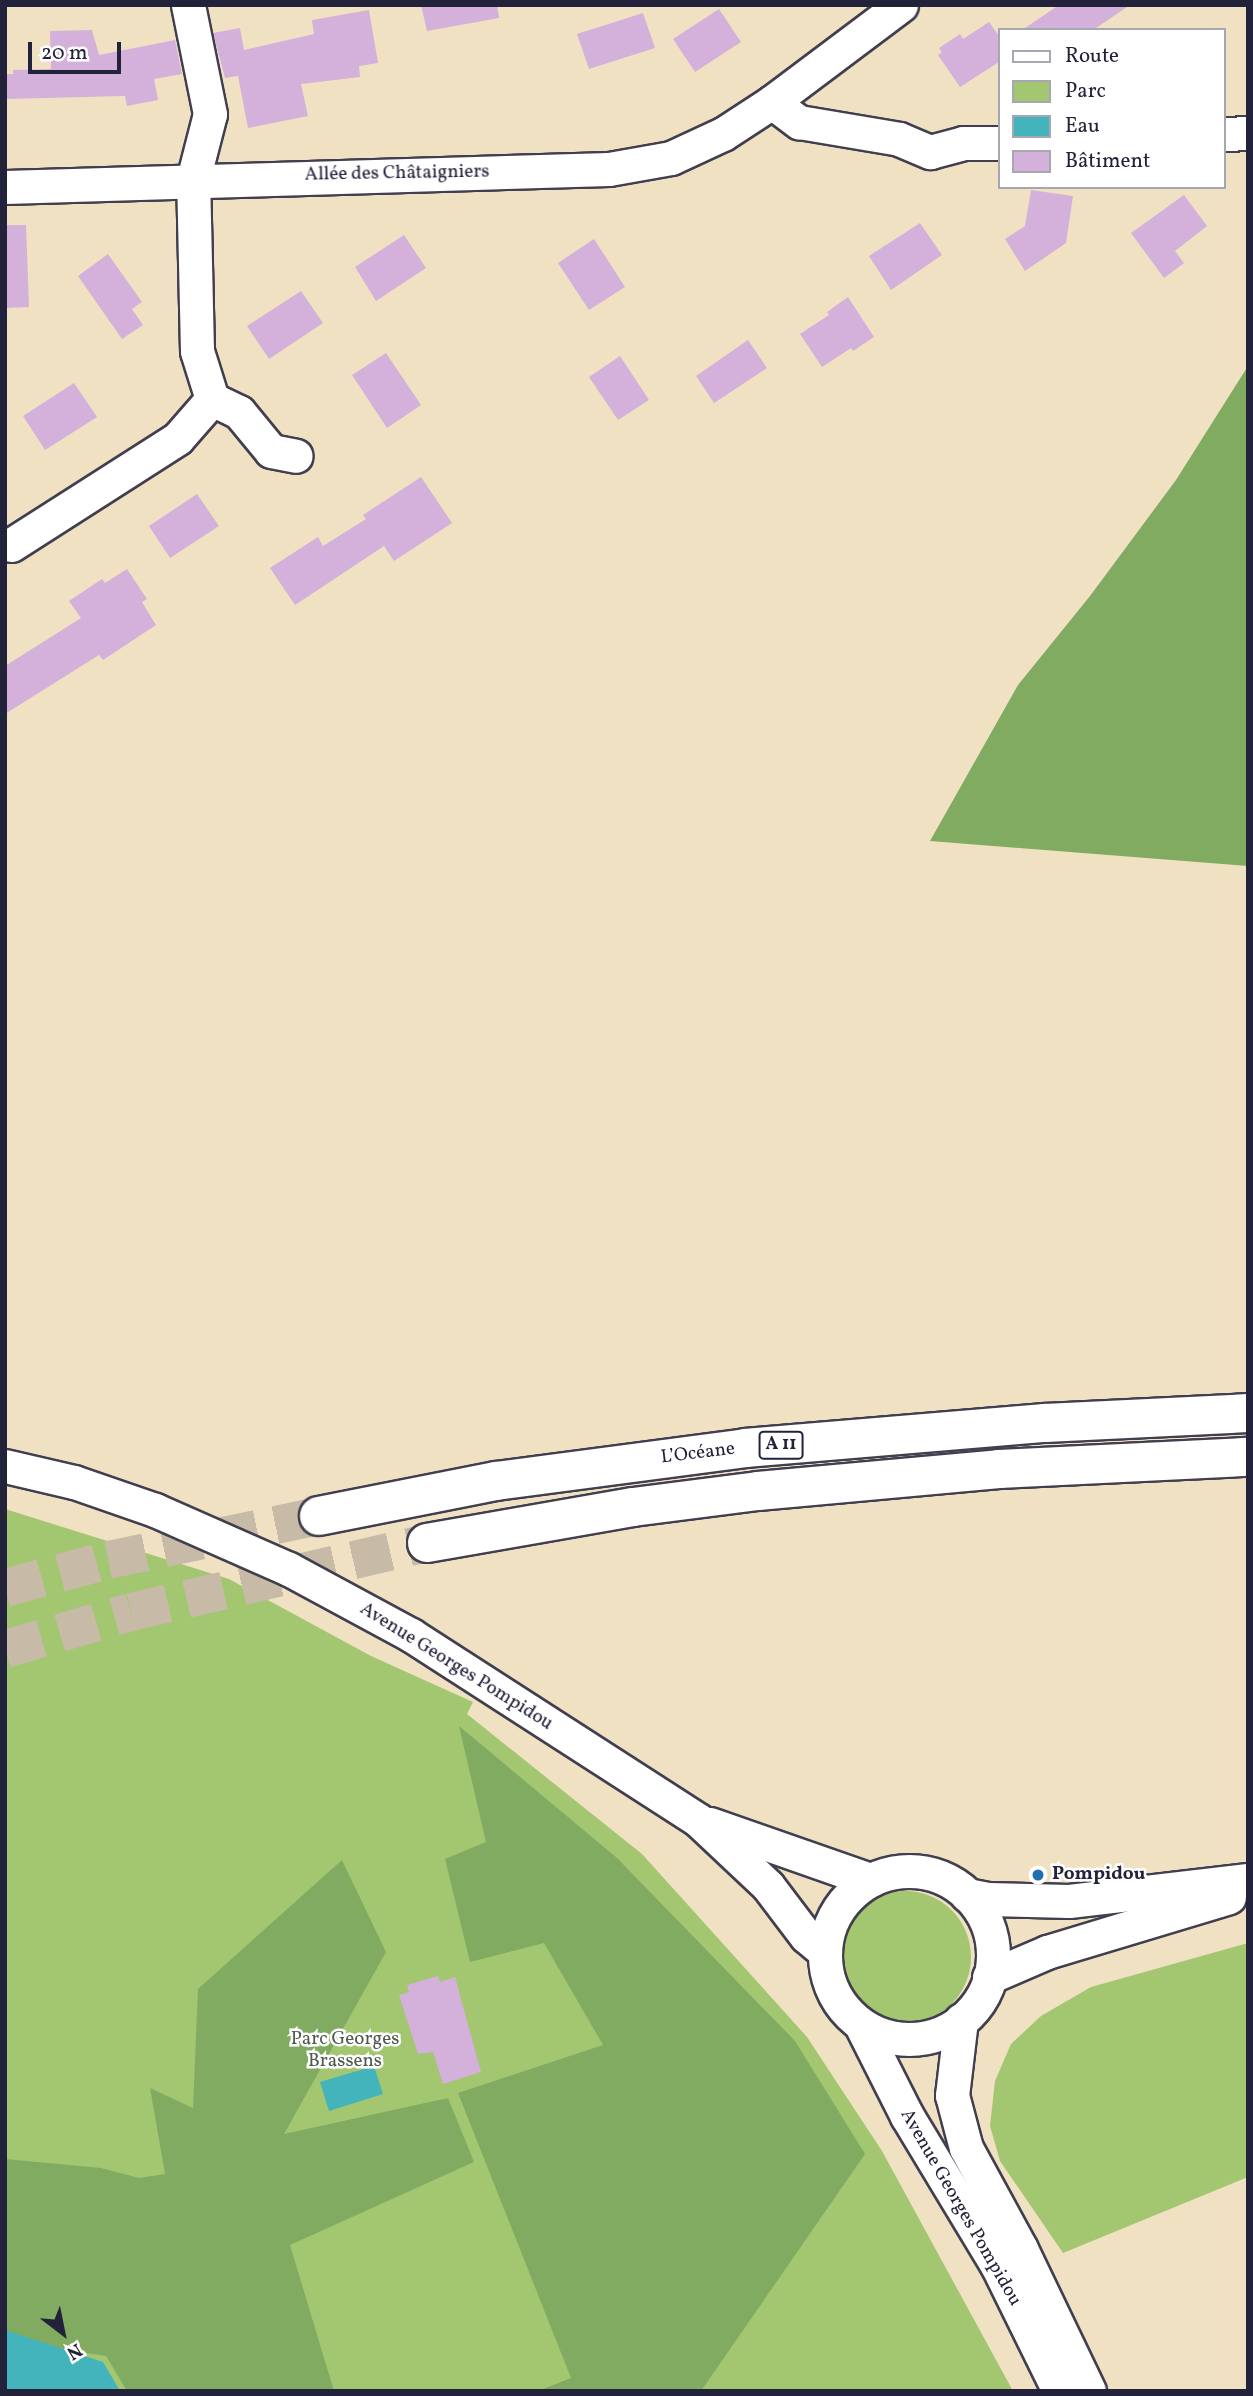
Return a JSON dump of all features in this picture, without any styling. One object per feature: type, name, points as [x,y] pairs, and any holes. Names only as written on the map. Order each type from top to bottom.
[{"type":"highway","name":"L’Océane","points":[[319,1516],[496,1481],[745,1448],[1017,1425],[1248,1413]]},
{"type":"highway","name":"A 11","points":[[427,1543],[633,1507],[771,1490],[999,1469],[1248,1457]]},
{"type":"street","points":[[188,5],[210,114],[193,180],[197,351],[212,399],[239,412],[271,450],[296,456]]},
{"type":"street","name":"Allée des Châtaigniers","points":[[5,187],[609,169],[671,158],[723,134],[772,102],[901,5]]},
{"type":"street","points":[[772,102],[799,122],[899,139],[930,152],[963,143],[998,143]]},
{"type":"street","points":[[1225,134],[1248,132]]},
{"type":"street","points":[[11,545],[178,438],[212,399]]},
{"type":"street","name":"Avenue Georges Pompidou","points":[[5,1466],[74,1482],[155,1510],[289,1569],[411,1635],[698,1820],[768,1886],[806,1936],[825,1952]]},
{"type":"street","name":"Avenue Georges Pompidou","points":[[698,1820],[870,1880]]},
{"type":"street","points":[[915,1871],[942,1878],[967,1895],[981,1912],[990,1933],[993,1955],[989,1977],[979,2001],[961,2020],[936,2034],[916,2039],[888,2036],[861,2025],[845,2010],[833,1993],[826,1973],[825,1952],[829,1930],[838,1910],[852,1893],[870,1880],[896,1872],[915,1871]]},
{"type":"street","points":[[967,1895],[988,1899],[1069,1901],[1248,1880]]},
{"type":"street","points":[[989,1977],[1047,1952],[1248,1892]]},
{"type":"street","name":"Avenue Georges Pompidou","points":[[961,2020],[952,2095],[965,2148],[1021,2249],[1089,2391]]},
{"type":"street","name":"Avenue Georges Pompidou","points":[[861,2025],[907,2116],[997,2265],[1059,2391]]},
{"type":"green space","points":[[1248,366],[1248,866],[930,841],[1018,685],[1090,596],[1176,480]]},
{"type":"green space","name":"Parc Georges Brassens","points":[[5,1509],[229,1579],[371,1656],[473,1702],[467,1714],[642,1854],[807,2037],[882,2151],[1013,2391],[5,2391]]},
{"type":"green space","points":[[459,1726],[617,1858],[795,2041],[865,2154],[701,2391],[538,2391],[571,2378],[458,2093],[603,2045],[544,1943],[470,1962],[445,1859],[486,1842]]},
{"type":"green space","points":[[342,1860],[386,1952],[284,2134],[448,2098],[474,2162],[290,2245],[334,2391],[127,2391],[106,2356],[5,2340],[5,2159],[101,2168],[139,2178],[165,2174],[150,2088],[193,2108],[198,1989]]},
{"type":"green space","points":[[905,1891],[930,1896],[952,1910],[966,1932],[971,1957],[966,1982],[952,2004],[930,2018],[905,2023],[880,2018],[858,2004],[844,1982],[839,1957],[844,1932],[858,1910],[880,1896]]},
{"type":"green space","points":[[1248,1943],[1248,2177],[1063,2253],[1000,2161],[990,2126],[995,2081],[1011,2044],[1041,2016],[1091,1987]]},
{"type":"water","points":[[374,2066],[383,2094],[329,2111],[320,2082]]},
{"type":"water","points":[[5,2330],[103,2362],[120,2391],[5,2391]]},
{"type":"building","points":[[421,5],[497,5],[499,18],[427,31]]},
{"type":"building","points":[[1059,5],[1130,5],[1096,28],[1025,28]]},
{"type":"building","points":[[719,9],[741,42],[695,72],[673,39]]},
{"type":"building","points":[[369,10],[378,63],[359,66],[360,77],[301,84],[308,116],[248,128],[238,76],[225,78],[213,33],[240,28],[244,50],[314,34],[312,20]]},
{"type":"building","points":[[643,13],[655,48],[589,69],[577,34]]},
{"type":"building","points":[[989,22],[998,35],[998,63],[960,87],[938,55],[942,52],[939,48],[960,34],[963,39]]},
{"type":"building","points":[[92,30],[99,55],[175,40],[182,74],[154,79],[158,100],[127,106],[125,96],[5,99],[5,74],[13,74],[13,70],[51,69],[50,31]]},
{"type":"building","points":[[1031,190],[1073,196],[1066,243],[1025,271],[1005,239],[1025,226]]},
{"type":"building","points":[[1184,195],[1207,226],[1175,251],[1184,263],[1164,278],[1131,233]]},
{"type":"building","points":[[920,223],[942,255],[891,290],[869,256]]},
{"type":"building","points":[[5,225],[26,225],[29,307],[5,308]]},
{"type":"building","points":[[404,235],[426,268],[376,301],[355,267]]},
{"type":"building","points":[[594,239],[625,287],[589,310],[558,263]]},
{"type":"building","points":[[108,254],[142,302],[132,309],[143,325],[122,339],[78,276]]},
{"type":"building","points":[[301,291],[323,323],[269,359],[247,326]]},
{"type":"building","points":[[848,297],[874,337],[822,367],[800,334],[829,315],[827,312]]},
{"type":"building","points":[[748,340],[767,368],[714,403],[696,376]]},
{"type":"building","points":[[386,353],[421,405],[387,428],[352,375]]},
{"type":"building","points":[[620,356],[649,400],[618,420],[589,377]]},
{"type":"building","points":[[74,383],[97,417],[45,450],[23,416]]},
{"type":"building","points":[[421,477],[452,523],[394,561],[384,546],[295,605],[270,568],[318,537],[323,546],[366,519],[363,515]]},
{"type":"building","points":[[197,494],[219,526],[170,558],[149,526]]},
{"type":"building","points":[[127,569],[147,599],[142,602],[156,625],[103,660],[99,655],[5,714],[5,666],[81,618],[69,601],[102,579],[105,583]]},
{"type":"building","points":[[438,1976],[440,1982],[455,1977],[481,2072],[443,2084],[433,2052],[418,2054],[399,1995],[409,1992],[407,1985]]},
{"type":"tunnel","points":[[5,1588],[108,1560],[319,1516]]},
{"type":"tunnel","points":[[5,1649],[131,1612],[427,1543]]},
{"type":"place","name":"Pompidou","points":[[1038,1875]]}]
